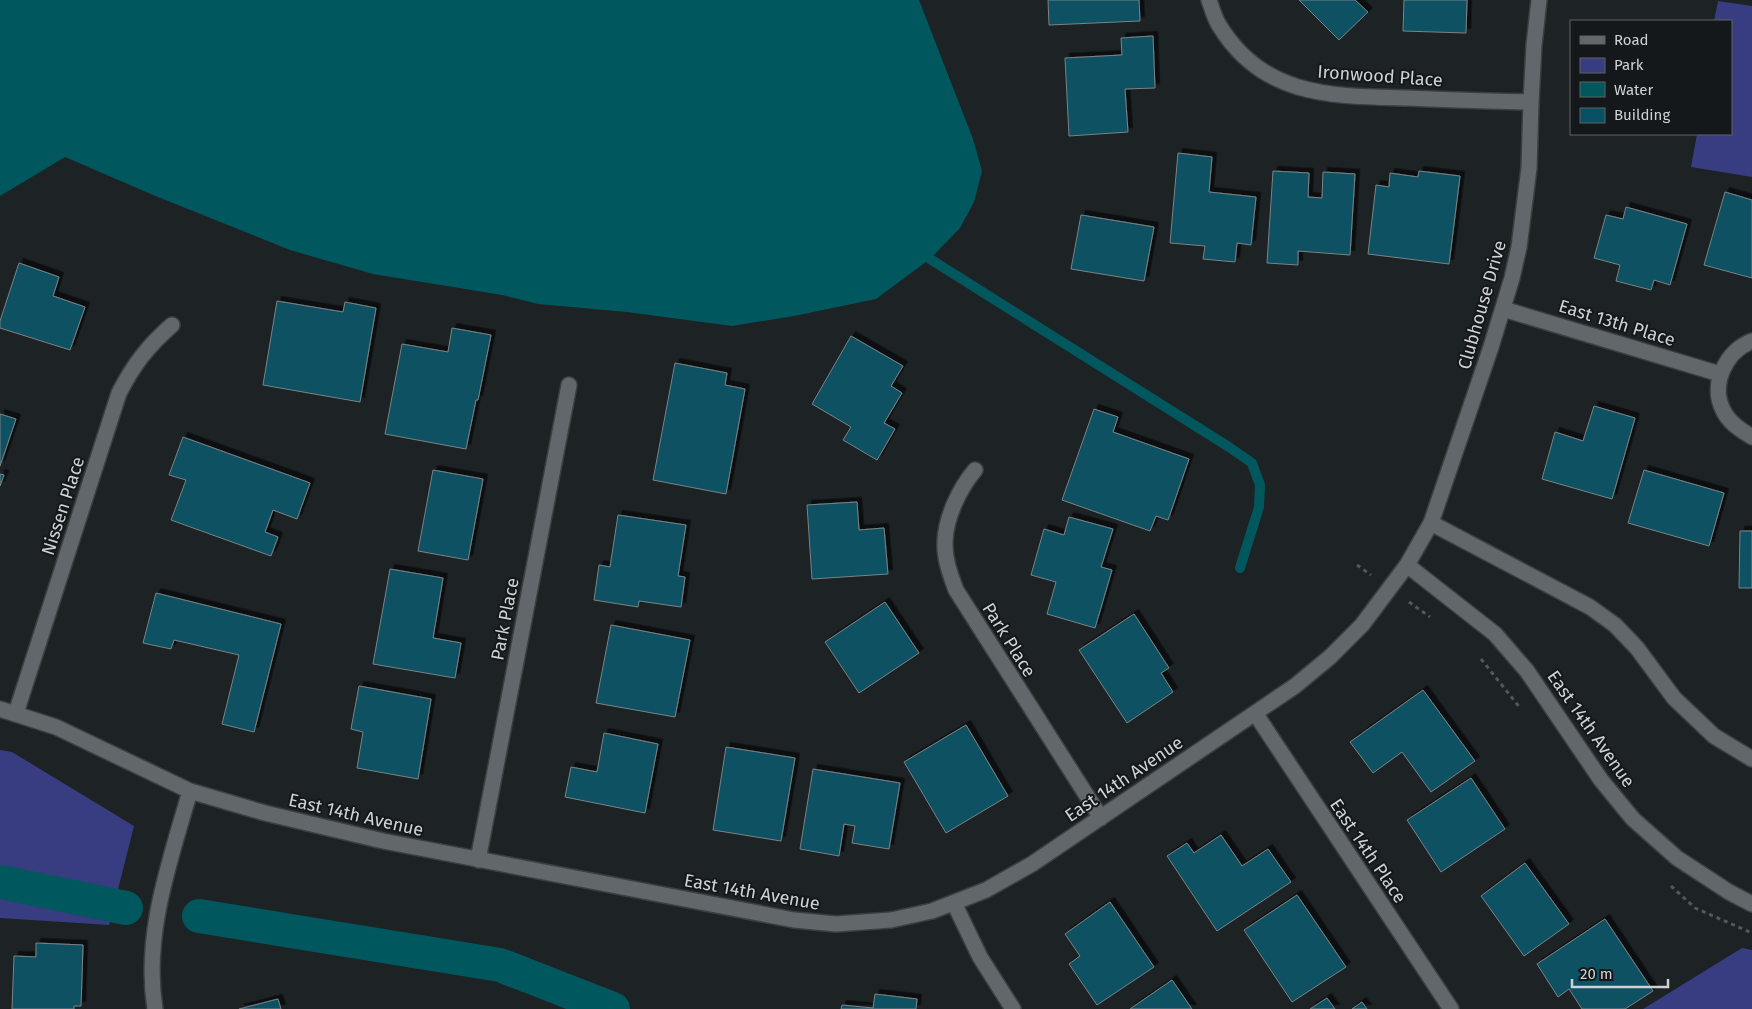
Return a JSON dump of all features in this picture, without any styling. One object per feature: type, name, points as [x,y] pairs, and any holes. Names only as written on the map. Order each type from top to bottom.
[{"type":"street","name":"Ironwood Place","points":[[1209,0],[1218,24],[1249,61],[1276,78],[1303,89],[1339,96],[1531,102]]},
{"type":"street","name":"Clubhouse Drive","points":[[1431,523],[1491,347],[1512,278],[1519,247],[1529,168],[1534,45],[1540,0]]},
{"type":"street","name":"East 13th Place","points":[[1503,308],[1720,374]]},
{"type":"street","name":"Nissen Place","points":[[16,713],[119,393],[150,344],[172,325]]},
{"type":"street","points":[[1752,341],[1744,344],[1730,356],[1720,374],[1719,393],[1723,410],[1735,426],[1752,437]]},
{"type":"street","name":"Park Place","points":[[478,860],[569,385]]},
{"type":"street","name":"Park Place","points":[[975,470],[965,482],[951,515],[945,540],[947,564],[956,590],[1101,818]]},
{"type":"street","points":[[1431,523],[1590,607],[1615,625],[1637,648],[1674,698],[1714,736],[1752,759]]},
{"type":"street","name":"East 14th Avenue","points":[[0,709],[56,727],[190,791],[265,813],[383,841],[794,920],[836,924],[891,920],[932,911],[954,903],[986,890],[1032,864],[1295,686],[1330,657],[1362,625],[1407,565],[1431,523]]},
{"type":"street","name":"East 14th Avenue","points":[[1407,565],[1495,634],[1527,671],[1601,780],[1633,819],[1677,858],[1729,892],[1752,904]]},
{"type":"street","name":"East 14th Place","points":[[1254,713],[1451,1009]]},
{"type":"street","points":[[155,1009],[153,950],[157,915],[190,791]]},
{"type":"street","points":[[954,903],[980,957],[1014,1009]]},
{"type":"green space","points":[[1718,1],[1752,6],[1752,177],[1691,167],[1697,135],[1732,135],[1732,20],[1714,20]]},
{"type":"green space","points":[[0,750],[12,752],[134,826],[109,925],[0,918]]},
{"type":"green space","points":[[1742,948],[1752,950],[1752,1009],[1643,1009]]},
{"type":"water","points":[[0,0],[919,0],[973,139],[982,171],[974,202],[960,228],[930,259],[876,299],[794,316],[732,326],[627,312],[538,304],[502,295],[373,274],[290,250],[153,195],[65,157],[0,196]]},
{"type":"building","points":[[1048,0],[1139,0],[1140,21],[1049,25]]},
{"type":"building","points":[[1299,0],[1355,0],[1368,12],[1339,40]]},
{"type":"building","points":[[1404,0],[1467,0],[1466,33],[1403,31]]},
{"type":"building","points":[[1153,36],[1155,88],[1125,89],[1128,132],[1069,136],[1065,58],[1122,55],[1121,38]]},
{"type":"building","points":[[1178,153],[1212,157],[1209,192],[1256,197],[1251,245],[1237,243],[1235,262],[1203,259],[1205,246],[1170,243]]},
{"type":"building","points":[[1273,171],[1309,173],[1308,197],[1322,198],[1323,172],[1355,174],[1350,255],[1298,251],[1298,265],[1267,263]]},
{"type":"building","points":[[1419,171],[1460,176],[1449,264],[1368,254],[1376,185],[1389,187],[1390,173],[1418,177]]},
{"type":"building","points":[[1725,192],[1752,200],[1752,278],[1704,265]]},
{"type":"building","points":[[1626,207],[1687,224],[1670,285],[1654,280],[1651,290],[1616,281],[1620,265],[1594,258],[1606,215],[1623,219]]},
{"type":"building","points":[[1081,215],[1154,227],[1144,281],[1071,269]]},
{"type":"building","points":[[19,263],[59,277],[53,296],[85,307],[70,350],[0,328],[0,321]]},
{"type":"building","points":[[277,301],[343,312],[345,302],[376,308],[360,402],[263,385]]},
{"type":"building","points":[[452,328],[491,335],[466,449],[385,434],[402,344],[448,352]]},
{"type":"building","points":[[851,336],[903,366],[891,386],[902,393],[884,423],[895,429],[877,460],[843,440],[851,427],[812,404]]},
{"type":"building","points":[[675,363],[727,373],[725,385],[745,389],[726,494],[653,480]]},
{"type":"building","points":[[1594,406],[1635,418],[1612,499],[1542,479],[1555,432],[1583,441]]},
{"type":"building","points":[[1094,409],[1118,417],[1113,432],[1189,459],[1168,520],[1156,516],[1150,531],[1062,500]]},
{"type":"building","points":[[0,414],[16,419],[0,466]]},
{"type":"building","points":[[183,437],[310,483],[297,519],[273,510],[265,532],[278,537],[271,556],[171,520],[186,480],[169,475]]},
{"type":"building","points":[[433,470],[483,479],[468,560],[418,551]]},
{"type":"building","points":[[1644,470],[1724,493],[1709,546],[1628,523]]},
{"type":"building","points":[[0,474],[4,475],[0,486]]},
{"type":"building","points":[[857,502],[859,530],[884,528],[888,574],[812,579],[807,505]]},
{"type":"building","points":[[618,515],[686,525],[678,576],[685,577],[681,607],[639,601],[638,607],[594,600],[599,565],[610,567]]},
{"type":"building","points":[[1069,517],[1113,529],[1101,567],[1112,570],[1095,628],[1047,614],[1056,582],[1031,575],[1044,529],[1064,535]]},
{"type":"building","points":[[1740,531],[1752,531],[1752,588],[1739,588]]},
{"type":"building","points":[[390,569],[443,578],[433,638],[461,643],[455,678],[373,664]]},
{"type":"building","points":[[156,593],[281,624],[254,732],[222,724],[239,655],[174,640],[171,649],[143,643]]},
{"type":"building","points":[[885,602],[919,653],[859,693],[825,642]]},
{"type":"building","points":[[1134,614],[1169,668],[1161,673],[1173,692],[1127,723],[1079,650]]},
{"type":"building","points":[[611,625],[690,640],[675,717],[596,703]]},
{"type":"building","points":[[359,686],[431,699],[418,779],[357,768],[363,732],[351,729]]},
{"type":"building","points":[[1423,690],[1475,761],[1431,792],[1402,752],[1373,773],[1350,742]]},
{"type":"building","points":[[966,725],[1008,796],[946,833],[904,762]]},
{"type":"building","points":[[604,733],[658,744],[645,813],[565,797],[571,767],[597,772]]},
{"type":"building","points":[[726,747],[795,758],[781,841],[713,830]]},
{"type":"building","points":[[813,769],[900,783],[889,849],[852,843],[855,826],[844,824],[839,856],[800,849]]},
{"type":"building","points":[[1471,778],[1505,829],[1441,872],[1407,820]]},
{"type":"building","points":[[1221,835],[1242,866],[1268,849],[1291,882],[1217,931],[1167,856],[1187,843],[1194,853]]},
{"type":"building","points":[[1525,863],[1569,924],[1524,956],[1481,896]]},
{"type":"building","points":[[1297,895],[1346,967],[1292,1002],[1244,930]]},
{"type":"building","points":[[1110,902],[1154,967],[1097,1005],[1069,964],[1080,956],[1065,934]]},
{"type":"building","points":[[1605,919],[1653,991],[1625,1009],[1582,1009],[1569,989],[1558,997],[1537,964]]},
{"type":"building","points":[[36,943],[83,945],[81,1006],[74,1006],[74,1009],[12,1009],[14,956],[36,957]]},
{"type":"building","points":[[1172,980],[1192,1009],[1130,1009]]},
{"type":"building","points":[[875,994],[917,999],[916,1009],[841,1009],[842,1005],[873,1008]]},
{"type":"building","points":[[1327,998],[1335,1009],[1310,1009]]},
{"type":"building","points":[[278,999],[281,1009],[239,1009]]},
{"type":"building","points":[[1362,1002],[1367,1009],[1352,1009]]},
{"type":"waterway","points":[[930,259],[1252,463],[1260,485],[1259,507],[1240,568]]},
{"type":"waterway","points":[[0,882],[126,908]]},
{"type":"waterway","points":[[199,916],[500,965],[613,1009]]}]
